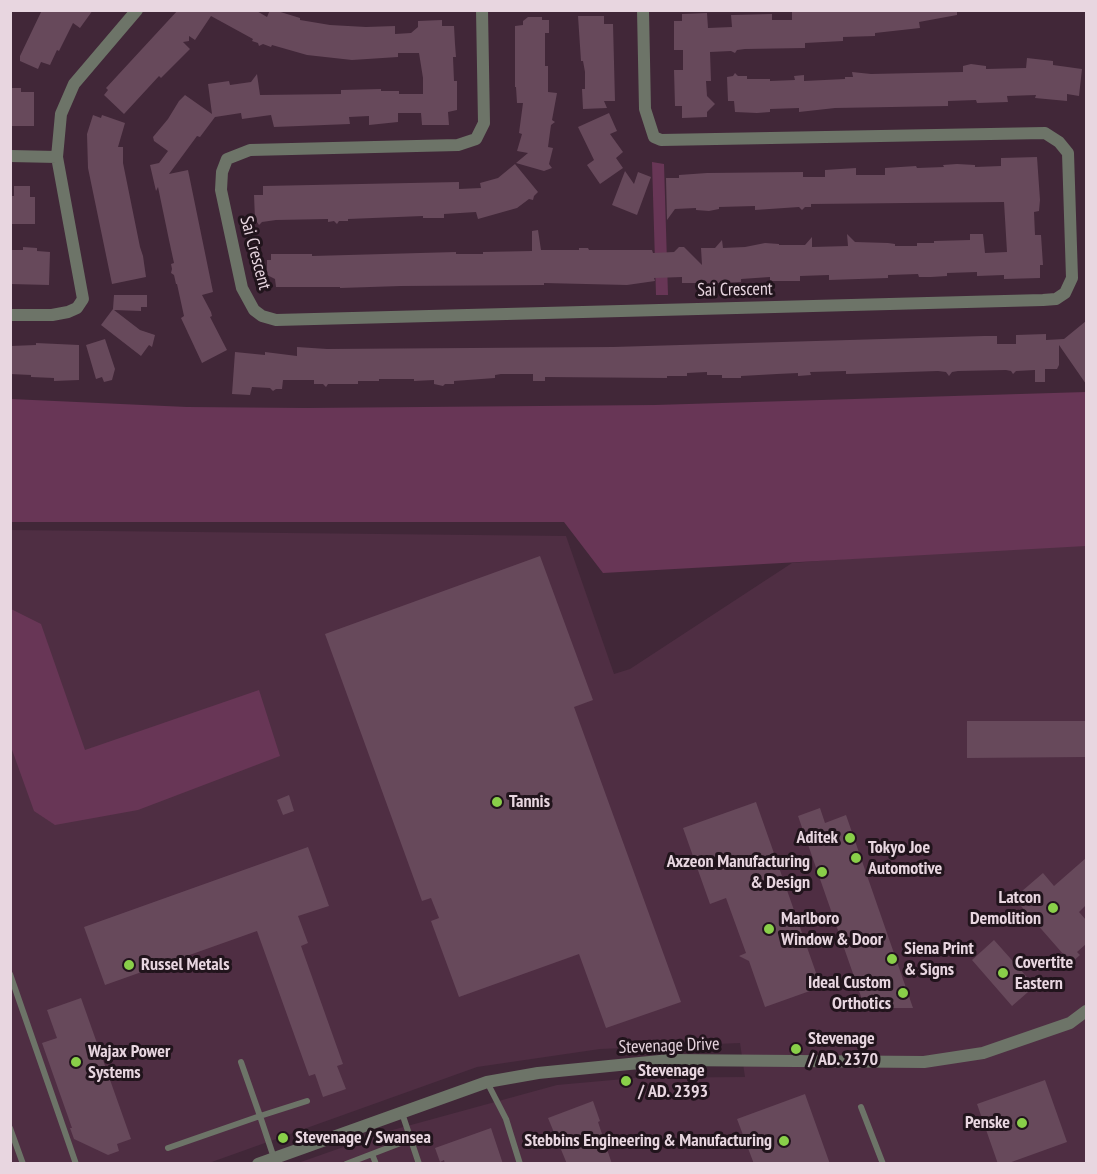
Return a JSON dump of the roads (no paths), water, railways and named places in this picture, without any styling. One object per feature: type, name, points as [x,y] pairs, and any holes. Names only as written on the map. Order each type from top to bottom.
[{"type":"street","points":[[10,315],[52,315],[68,312],[77,308],[83,299],[57,157],[61,114],[74,84],[137,10]]},
{"type":"street","name":"Sai Crescent","points":[[482,10],[484,123],[476,139],[458,145],[250,150],[227,159],[222,172],[221,190],[242,288],[254,310],[262,316],[276,320],[1043,300],[1056,299],[1065,293],[1072,278],[1068,153],[1059,142],[1045,133],[661,140],[654,137],[645,109],[643,10]]},
{"type":"street","points":[[10,156],[57,157]]},
{"type":"street","name":"Stevenage Drive","points":[[258,1164],[487,1082],[538,1073],[670,1060],[924,1062],[983,1053],[1070,1023],[1086,1011]]},
{"type":"lane","points":[[10,974],[76,1164]]},
{"type":"lane","points":[[241,1062],[274,1158]]},
{"type":"lane","points":[[487,1082],[506,1119],[520,1164]]},
{"type":"lane","points":[[168,1148],[307,1101]]},
{"type":"lane","points":[[861,1107],[883,1164]]},
{"type":"lane","points":[[401,1112],[419,1164]]},
{"type":"lane","points":[[10,1128],[23,1164]]},
{"type":"lane","points":[[346,1164],[411,1139]]},
{"type":"lane","points":[[372,1154],[376,1164]]},
{"type":"place","name":"Tannis","points":[[497,802]]},
{"type":"place","name":"Aditek","points":[[850,838]]},
{"type":"place","name":"Tokyo Joe Automotive","points":[[856,858]]},
{"type":"place","name":"Axzeon Manufacturing & Design","points":[[822,872]]},
{"type":"place","name":"Latcon Demolition","points":[[1053,908]]},
{"type":"place","name":"Marlboro Window & Door","points":[[769,929]]},
{"type":"place","name":"Siena Print & Signs","points":[[892,959]]},
{"type":"place","name":"Russel Metals","points":[[129,965]]},
{"type":"place","name":"Covertite Eastern","points":[[1003,973]]},
{"type":"place","name":"Ideal Custom Orthotics","points":[[903,993]]},
{"type":"place","name":"Stevenage / AD. 2370","points":[[796,1049]]},
{"type":"place","name":"Wajax Power Systems","points":[[76,1062]]},
{"type":"place","name":"Stevenage / AD. 2393","points":[[626,1081]]},
{"type":"place","name":"Penske","points":[[1022,1123]]},
{"type":"place","name":"Stevenage / Swansea","points":[[283,1138]]},
{"type":"place","name":"Stebbins Engineering & Manufacturing","points":[[784,1141]]}]
